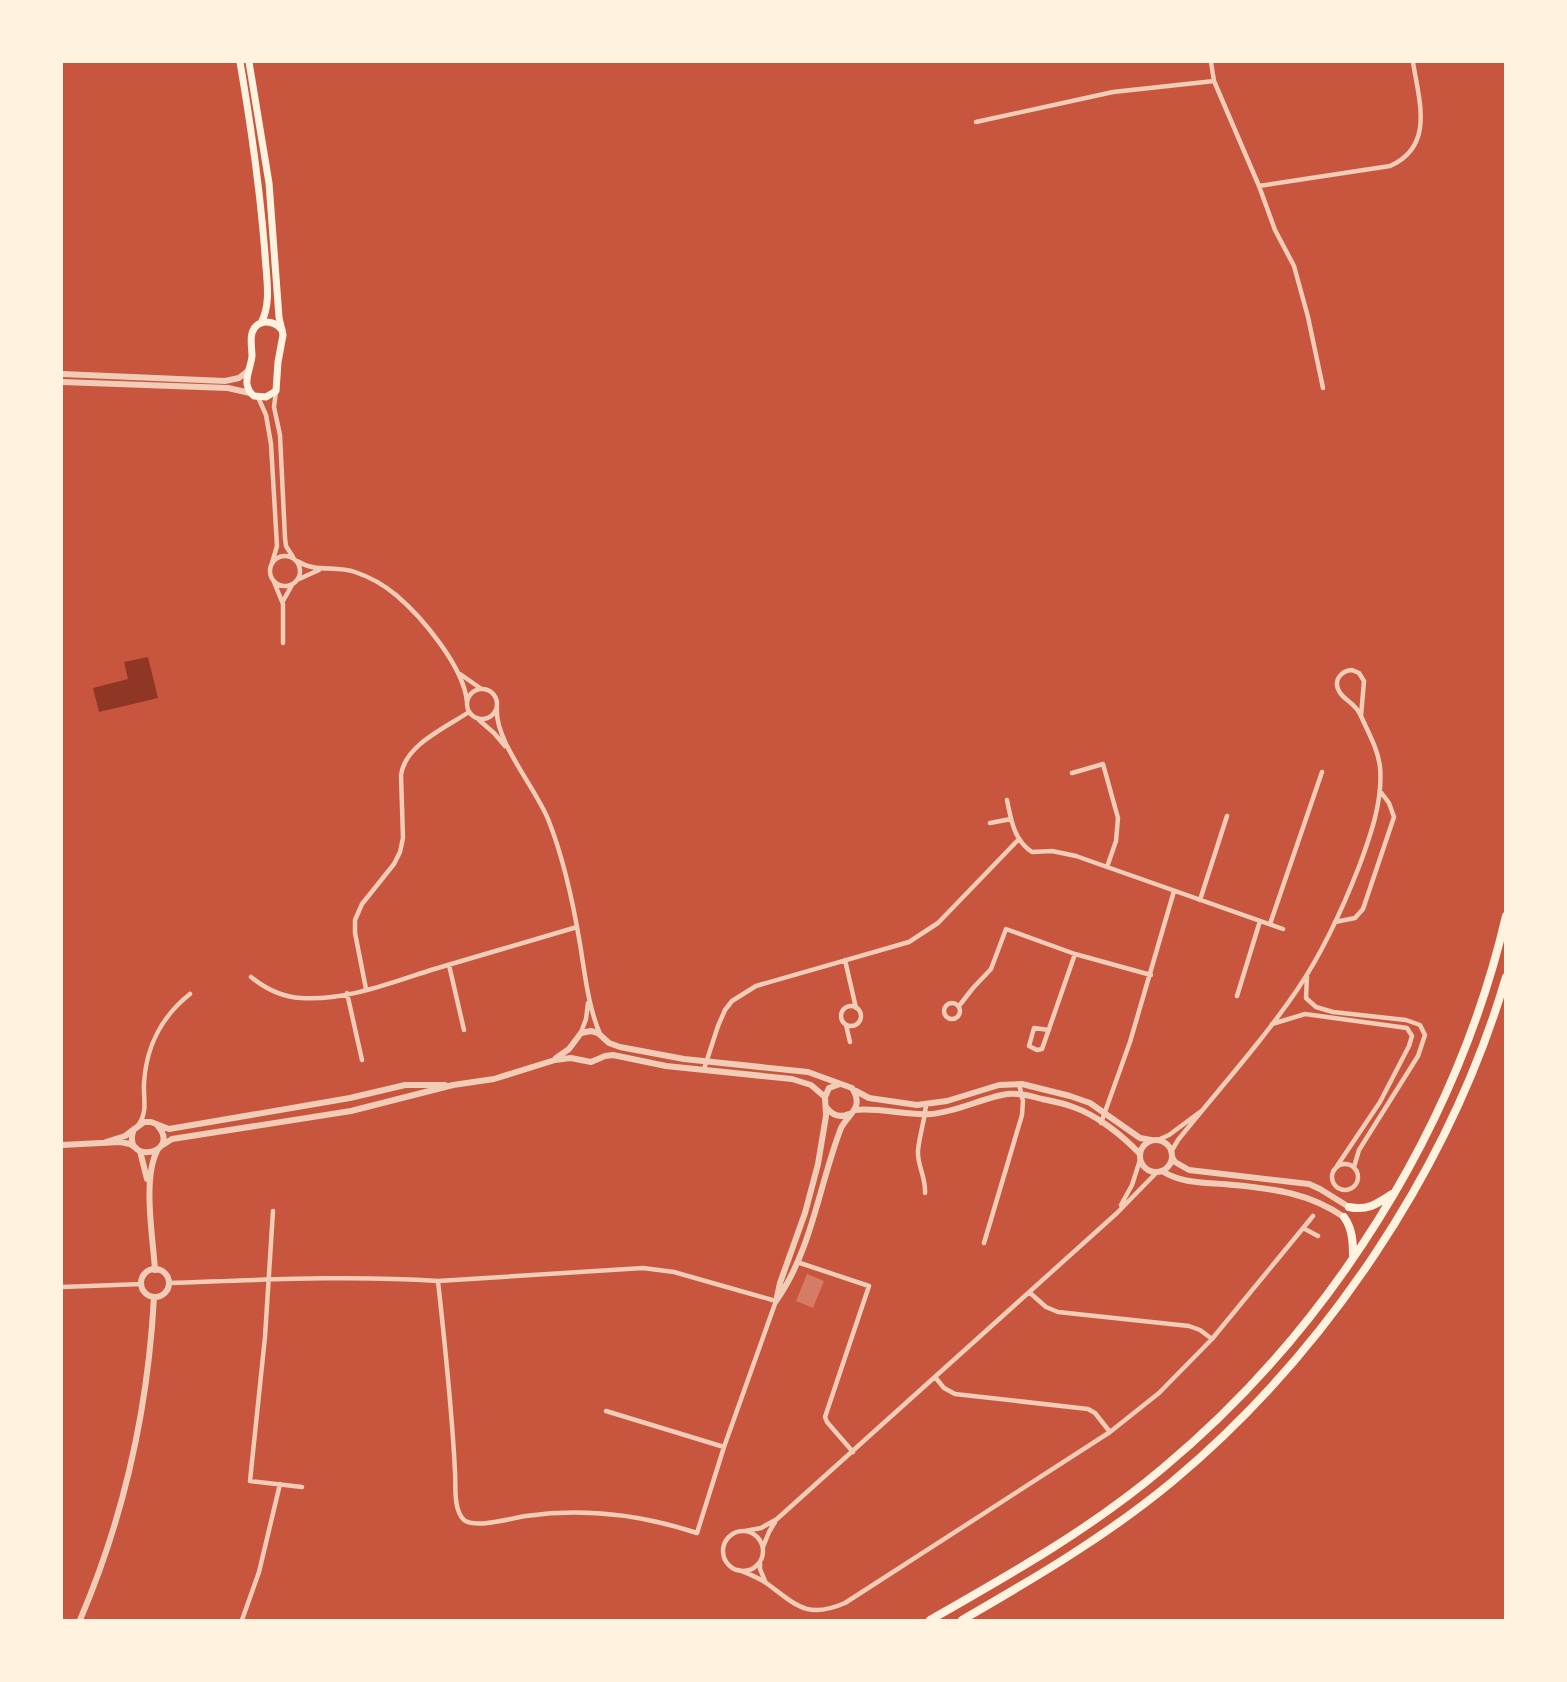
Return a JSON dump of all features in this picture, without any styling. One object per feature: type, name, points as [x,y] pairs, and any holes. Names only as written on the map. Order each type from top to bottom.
[{"type":"main road","points":[[240,62],[255,150],[262,214],[267,304],[261,323]]},
{"type":"main road","points":[[249,62],[269,183],[279,317],[282,330],[283,339],[278,362],[276,391],[269,396],[254,395],[247,383],[252,355],[252,333],[261,323],[273,322],[282,330]]},
{"type":"main road","points":[[930,1620],[1040,1557],[1107,1512],[1163,1468],[1232,1404],[1283,1350],[1353,1257],[1430,1128],[1460,1059],[1489,978],[1506,916]]},
{"type":"main road","points":[[964,1620],[1048,1570],[1146,1502],[1208,1450],[1295,1360],[1377,1250],[1423,1173],[1460,1101],[1490,1026],[1506,977]]},
{"type":"main road","points":[[1349,1207],[1365,1209],[1372,1207],[1393,1193]]},
{"type":"main road","points":[[1344,1217],[1349,1224],[1353,1257]]},
{"type":"street","points":[[1211,62],[1214,81],[1259,186],[1275,230],[1294,266],[1308,317],[1323,388]]},
{"type":"street","points":[[1259,186],[1390,166],[1403,160],[1417,140],[1420,124],[1413,62]]},
{"type":"street","points":[[976,122],[1113,92],[1214,81]]},
{"type":"street","points":[[62,374],[225,381],[239,378],[249,370]]},
{"type":"street","points":[[62,382],[228,388],[254,395],[266,415],[271,444],[277,546],[270,572],[283,604]]},
{"type":"street","points":[[276,391],[274,407],[280,435],[286,546],[301,572],[287,592],[283,604],[283,643]]},
{"type":"street","points":[[272,563],[282,556],[295,559],[309,567],[352,571],[387,589],[422,622],[454,667],[467,681],[490,691],[495,696],[501,733],[548,818],[563,866],[593,1015],[605,1050],[600,1058]]},
{"type":"street","points":[[273,580],[282,586],[324,569]]},
{"type":"street","points":[[454,667],[463,685],[469,712],[494,733],[515,759]]},
{"type":"street","points":[[1313,1216],[1212,1339],[1159,1393],[1110,1432],[845,1603],[826,1609],[805,1609],[788,1601],[767,1583],[726,1562],[724,1546],[732,1534],[761,1528],[777,1519],[1170,1164],[1178,1140],[1272,1024],[1307,975],[1335,922],[1362,858],[1378,807],[1380,791],[1380,764],[1377,752],[1355,705],[1338,689],[1338,679],[1347,670],[1358,672],[1364,681],[1361,716]]},
{"type":"street","points":[[466,702],[472,692],[483,689]]},
{"type":"street","points":[[477,719],[483,720],[490,717],[497,708]]},
{"type":"street","points":[[366,989],[355,933],[355,920],[362,904],[394,864],[401,849],[401,775],[404,761],[414,749],[469,712]]},
{"type":"street","points":[[1072,773],[1103,764],[1118,818],[1116,841],[1107,867]]},
{"type":"street","points":[[1270,924],[1322,772]]},
{"type":"street","points":[[1335,922],[1355,918],[1363,909],[1392,825],[1392,810],[1380,791]]},
{"type":"street","points":[[1007,801],[1018,839],[1032,852],[1065,853],[1283,929]]},
{"type":"street","points":[[1200,900],[1227,816]]},
{"type":"street","points":[[990,823],[1011,819]]},
{"type":"street","points":[[704,1069],[718,1026],[732,1000],[756,986],[909,942],[938,923],[1018,839]]},
{"type":"street","points":[[1101,1123],[1151,975],[1174,891]]},
{"type":"street","points":[[1238,996],[1260,921]]},
{"type":"street","points":[[251,977],[269,989],[289,996],[313,998],[347,993],[577,927]]},
{"type":"street","points":[[959,1006],[991,969],[1006,929],[1075,954],[1151,975]]},
{"type":"street","points":[[1049,1030],[1034,1028],[1029,1046],[1037,1050],[1042,1048],[1049,1030],[1075,954]]},
{"type":"street","points":[[845,960],[856,1008],[860,1014],[859,1022],[852,1026],[846,1025]]},
{"type":"street","points":[[449,965],[465,1030]]},
{"type":"street","points":[[1272,1024],[1305,1014],[1407,1028],[1412,1036],[1380,1102],[1332,1172],[1335,1187],[1342,1191],[1352,1189],[1357,1184],[1358,1176],[1354,1167],[1359,1150],[1418,1056],[1425,1035],[1420,1025],[1406,1020],[1333,1012],[1316,1007],[1306,998],[1307,975]]},
{"type":"street","points":[[552,1060],[567,1051],[577,1038],[587,1014],[588,992]]},
{"type":"street","points":[[347,993],[362,1060]]},
{"type":"street","points":[[150,1191],[138,1149],[132,1139],[144,1115],[145,1075],[155,1036],[168,1016],[190,994]]},
{"type":"street","points":[[850,1042],[846,1025],[842,1020],[843,1011],[850,1007],[856,1008]]},
{"type":"street","points":[[577,1038],[591,1031],[620,1047],[684,1059],[808,1072],[843,1084],[869,1098],[902,1103],[926,1104],[947,1101],[999,1085],[1019,1084],[1090,1103],[1140,1138],[1166,1143],[1176,1162],[1189,1170],[1309,1184],[1349,1207]]},
{"type":"street","points":[[577,1038],[576,1053],[584,1061]]},
{"type":"street","points":[[62,1145],[124,1142],[149,1153],[172,1139],[351,1111],[453,1085],[494,1079],[552,1060],[571,1058],[591,1062],[615,1056],[666,1066],[765,1075],[803,1082],[816,1088],[825,1097]]},
{"type":"street","points":[[438,1281],[453,1416],[457,1499],[461,1517],[464,1520],[474,1524],[528,1515],[598,1514],[650,1519],[697,1533],[811,1192],[825,1131],[825,1097],[829,1088],[843,1084]]},
{"type":"street","points":[[984,1244],[1022,1115],[1022,1094],[1019,1084]]},
{"type":"street","points":[[106,1142],[122,1137],[146,1122],[167,1129],[350,1098],[405,1085],[453,1085]]},
{"type":"street","points":[[776,1301],[786,1287],[797,1262],[841,1129],[857,1101],[852,1088]]},
{"type":"street","points":[[826,1108],[839,1116],[851,1112],[879,1110],[925,1114],[949,1110],[1001,1095],[1022,1094],[1087,1113],[1132,1146],[1145,1168],[1192,1182],[1294,1193],[1312,1198],[1344,1217]]},
{"type":"street","points":[[145,1104],[149,1116],[163,1136],[151,1166],[150,1191],[155,1270]]},
{"type":"street","points":[[925,1193],[926,1181],[918,1151],[926,1104]]},
{"type":"street","points":[[1117,1213],[1132,1185],[1143,1145],[1169,1135],[1191,1116],[1202,1110]]},
{"type":"street","points":[[1337,1166],[1344,1164],[1354,1167]]},
{"type":"street","points":[[273,1212],[266,1337],[250,1481],[302,1487]]},
{"type":"street","points":[[1303,1228],[1318,1236]]},
{"type":"street","points":[[797,1262],[869,1286],[825,1417],[826,1422],[853,1452]]},
{"type":"street","points":[[169,1283],[269,1280],[414,1279],[438,1281],[643,1268],[674,1272],[776,1301]]},
{"type":"street","points":[[155,1270],[163,1272],[169,1283],[166,1292],[154,1297],[146,1294],[142,1284],[144,1276],[155,1270]]},
{"type":"street","points":[[62,1287],[142,1284]]},
{"type":"street","points":[[1029,1292],[1051,1310],[1189,1326],[1200,1330],[1212,1339]]},
{"type":"street","points":[[80,1620],[101,1569],[129,1478],[144,1403],[154,1297]]},
{"type":"street","points":[[935,1377],[944,1388],[955,1394],[1088,1409],[1095,1413],[1110,1432]]},
{"type":"street","points":[[606,1411],[724,1447]]},
{"type":"street","points":[[242,1620],[259,1572],[280,1484]]},
{"type":"street","points":[[767,1583],[760,1569],[760,1561],[769,1532],[777,1519]]},
{"type":"street","points":[[745,1531],[758,1538],[763,1549]]},
{"type":"street","points":[[739,1570],[751,1569],[760,1561]]},
{"type":"shaded area","points":[[148,657],[158,698],[99,712],[93,688],[128,679],[124,662]]},
{"type":"building","points":[[807,1274],[824,1281],[813,1308],[796,1301]]}]
